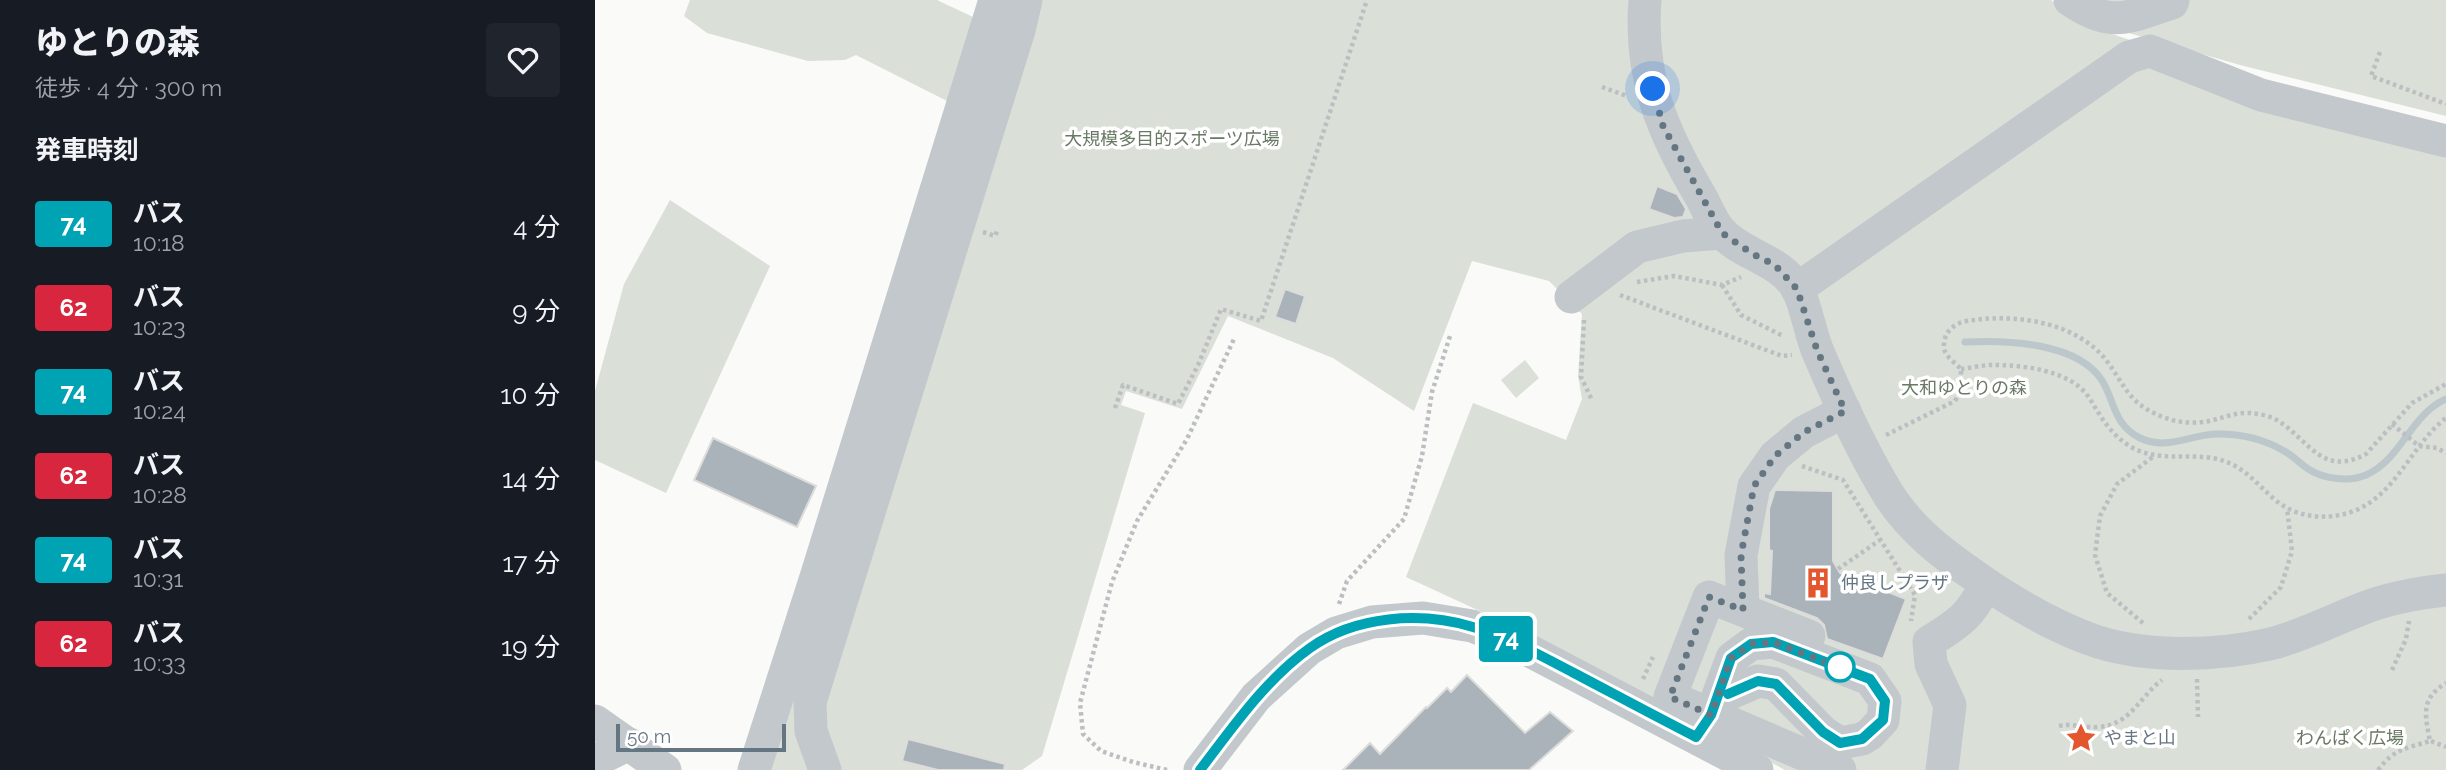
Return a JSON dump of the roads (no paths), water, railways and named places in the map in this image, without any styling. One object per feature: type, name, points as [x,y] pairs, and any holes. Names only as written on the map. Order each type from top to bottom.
[{"type":"street","points":[[754,770],[995,0]]},
{"type":"street","points":[[825,770],[810,731],[810,702],[1019,30],[1026,0]]},
{"type":"street","points":[[1616,0],[1629,8],[1644,12],[1648,72],[1663,126],[1722,233],[1775,265],[1797,289],[1817,350],[1863,446],[1891,498],[1931,545],[1986,584],[2053,623],[2099,642],[2146,652],[2196,654],[2271,644],[2369,606],[2446,590]]},
{"type":"street","points":[[2070,0],[2088,13],[2118,19],[2173,2],[2172,26],[2162,54]]},
{"type":"street","points":[[1797,289],[2129,57],[2150,51],[2261,95],[2446,141]]},
{"type":"street","points":[[1578,308],[1637,247],[1683,236],[1722,233]]},
{"type":"street","points":[[1743,610],[1741,555],[1754,486],[1775,456],[1804,432],[1845,411]]},
{"type":"street","points":[[1942,770],[1949,705],[1931,664],[1929,642],[1975,608],[1986,584]]},
{"type":"street","points":[[1654,679],[1709,597],[1883,664]]},
{"type":"street","points":[[1200,770],[1256,697],[1309,649],[1336,633],[1371,621],[1423,618],[1472,626],[1703,726],[1840,770]]},
{"type":"street","points":[[1523,624],[1654,679],[1703,726],[1757,770]]},
{"type":"street","points":[[1773,642],[1870,679],[1885,701],[1883,720],[1870,734],[1862,739],[1840,743],[1823,732],[1776,684],[1758,681],[1728,694],[1703,726],[1731,658],[1751,644],[1773,642]]},
{"type":"street","points":[[595,721],[664,770]]},
{"type":"street","points":[[595,761],[629,744]]},
{"type":"waterway","points":[[1965,342],[2040,346],[2077,359],[2092,369],[2103,382],[2125,427],[2150,442],[2179,441],[2208,435],[2244,436],[2288,453],[2322,476],[2337,478],[2360,477],[2378,468],[2424,415],[2446,399]]},
{"type":"place","name":"仲良しプラザ","points":[[1818,583]]},
{"type":"place","name":"やまと山","points":[[2081,738]]},
{"type":"park label","name":"大規模多目的スポーツ広場","points":[[1172,139]]},
{"type":"park label","name":"大和ゆとりの森","points":[[1964,388]]},
{"type":"park label","name":"わんぱく広場","points":[[2350,738]]}]
